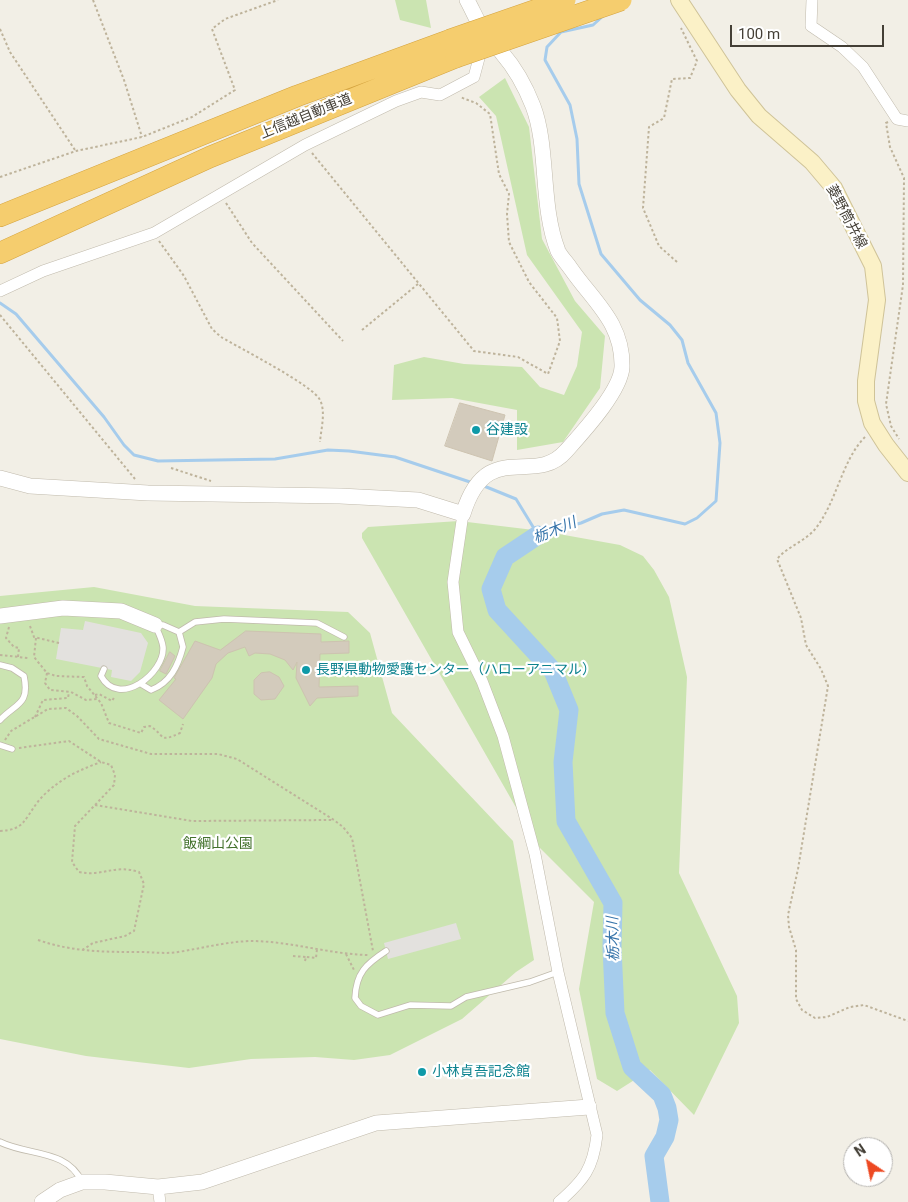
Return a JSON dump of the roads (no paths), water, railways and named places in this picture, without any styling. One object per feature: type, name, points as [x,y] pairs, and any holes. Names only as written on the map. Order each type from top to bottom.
[{"type":"highway","name":"上信越自動車道","points":[[0,253],[453,48],[565,0]]},
{"type":"highway","name":"上信越自動車道","points":[[0,216],[298,96],[453,48],[620,0]]},
{"type":"main road","name":"菱野筒井線","points":[[679,0],[738,90],[759,116],[812,162],[834,188],[873,266],[877,300],[866,381],[866,401],[875,428],[906,466]]},
{"type":"street","points":[[467,0],[485,35],[504,54],[533,106],[539,131],[546,204],[558,252],[585,290],[606,313],[619,337],[622,369],[618,382],[602,407],[564,453],[549,463],[494,469],[482,477],[469,497],[463,514],[453,582],[458,632],[482,681],[503,736],[535,854],[558,972],[597,1135],[594,1158],[582,1180],[559,1202]]},
{"type":"street","points":[[812,0],[811,26],[842,47],[863,67],[903,120]]},
{"type":"street","points":[[0,290],[43,271],[154,233],[306,145],[396,101],[421,92],[440,95],[458,87],[474,77],[485,35]]},
{"type":"street","points":[[0,478],[30,486],[148,493],[340,496],[418,500],[463,514]]},
{"type":"street","points":[[6,620],[63,608],[121,610],[154,625]]},
{"type":"street","points":[[42,1202],[60,1190],[82,1182],[105,1182],[158,1187],[202,1182],[376,1122],[589,1107]]},
{"type":"street","points":[[158,1187],[160,1202]]},
{"type":"lane","points":[[179,632],[195,622],[224,620],[317,623],[344,637]]},
{"type":"lane","points":[[104,669],[101,676],[106,685],[129,690],[141,684],[158,663],[163,649],[154,625],[163,625],[179,632],[184,647],[170,676],[161,686],[151,690],[141,684]]},
{"type":"lane","points":[[0,665],[12,668],[24,676],[27,691],[20,705],[0,720]]},
{"type":"lane","points":[[0,745],[12,749]]},
{"type":"lane","points":[[386,951],[364,969],[357,979],[355,998],[361,1006],[378,1015],[410,1005],[450,1006],[466,997],[530,982],[558,972]]},
{"type":"lane","points":[[0,1142],[36,1154],[54,1156],[72,1167],[82,1182]]},
{"type":"waterway","name":"栃木川","points":[[484,486],[516,499],[538,535],[581,523],[602,514],[624,510],[685,524],[697,518],[716,501],[720,443],[716,413],[688,363],[682,340],[670,325],[640,300],[601,254],[579,184],[577,139],[570,105],[545,60],[547,47],[561,32],[593,25],[603,16]]},
{"type":"waterway","points":[[0,303],[16,314],[134,455],[158,461],[275,459],[328,450],[349,451],[395,457],[473,483]]},
{"type":"waterway","name":"栃木川","points":[[538,535],[505,557],[491,589],[497,610],[553,671],[569,710],[563,762],[566,821],[613,903],[612,948],[615,1013],[632,1067],[662,1095],[667,1108],[669,1120],[665,1137],[654,1156],[660,1202]]},
{"type":"place","name":"谷建設","points":[[476,430]]},
{"type":"place","name":"長野県動物愛護センター（ハローアニマル）","points":[[306,670]]},
{"type":"place","name":"小林貞吾記念館","points":[[422,1072]]},
{"type":"park label","name":"飯綱山公園","points":[[218,844]]}]
